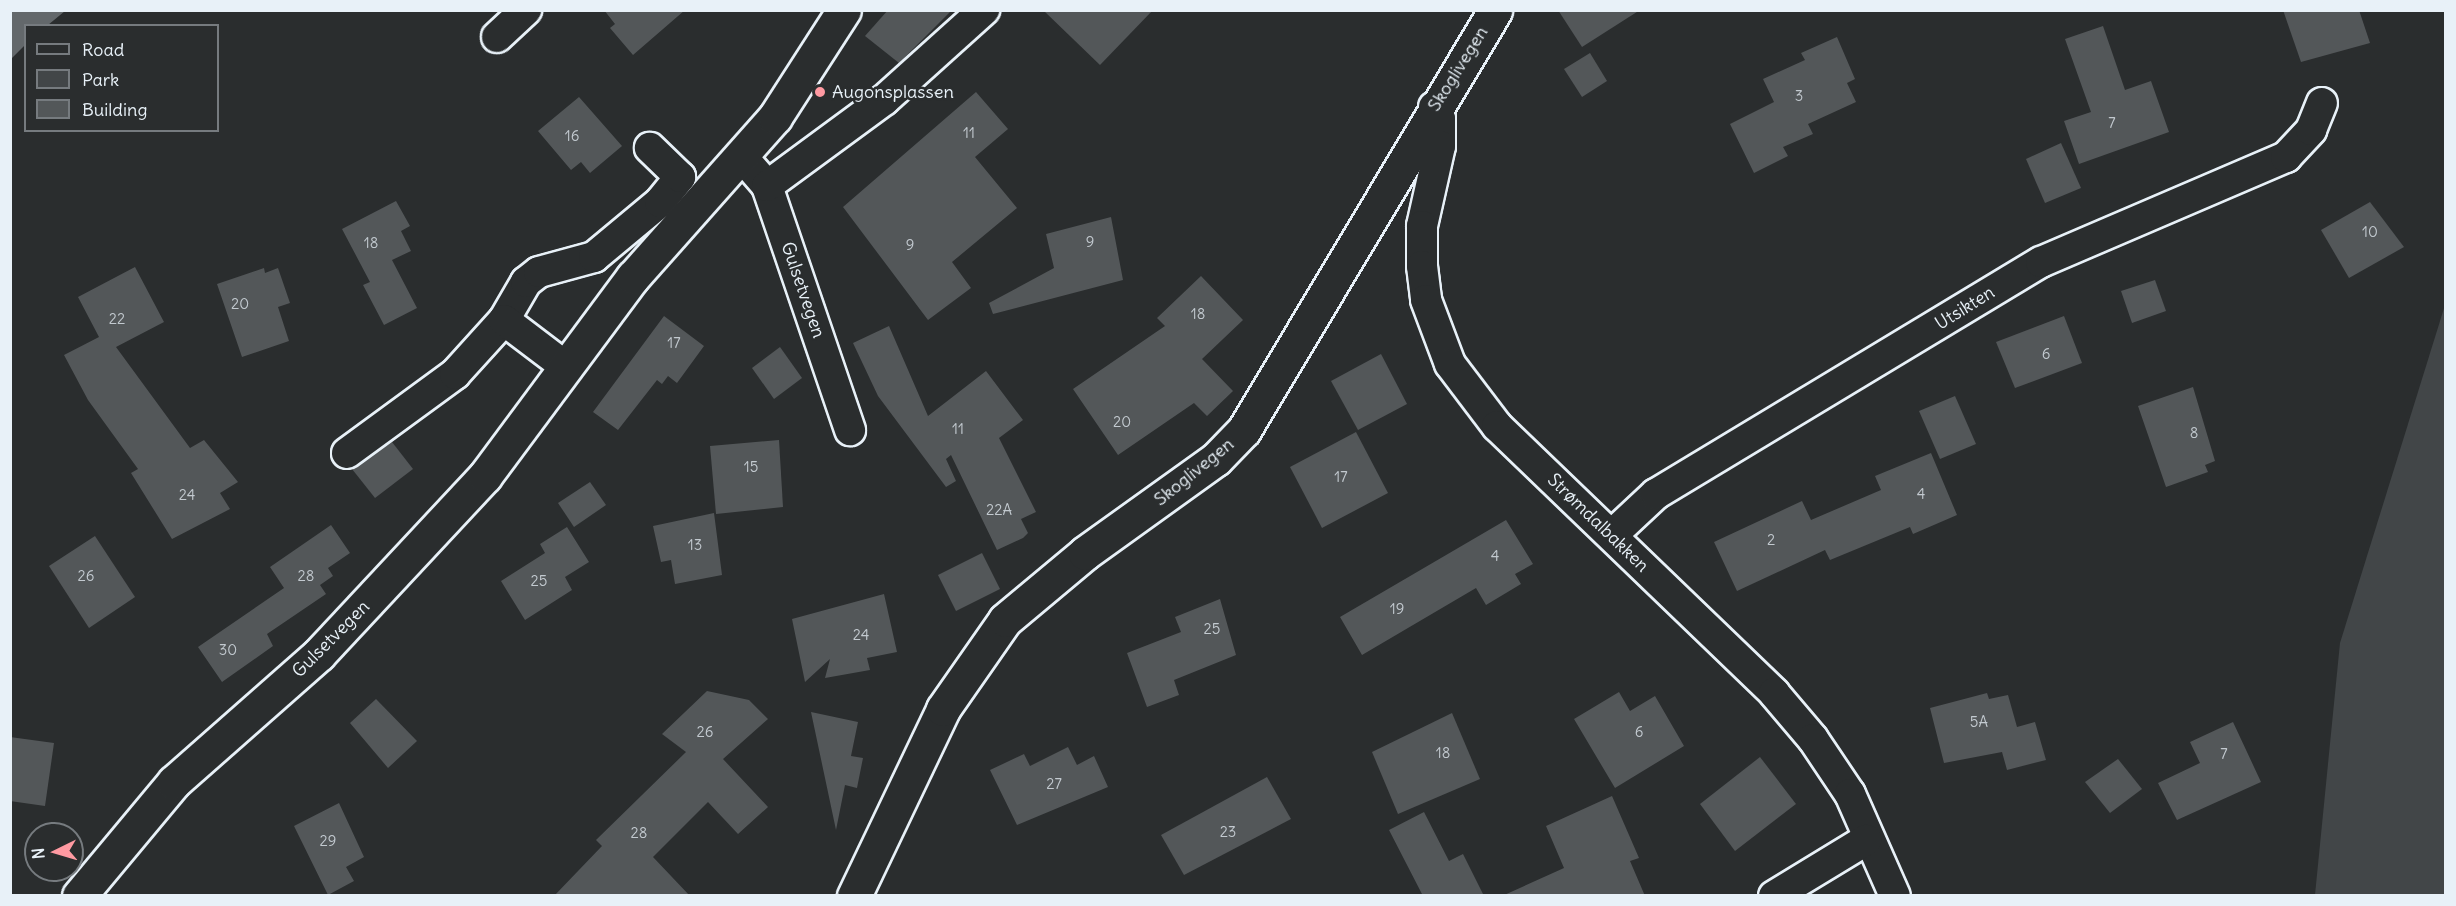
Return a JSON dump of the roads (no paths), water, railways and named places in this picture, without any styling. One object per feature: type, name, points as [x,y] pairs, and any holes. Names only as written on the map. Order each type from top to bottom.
[{"type":"main road","name":"Gulsetvegen","points":[[79,896],[174,782],[320,654],[484,476],[633,277],[743,158],[844,10]]},
{"type":"main road","name":"Skoglivegen","points":[[854,896],[888,815],[974,661],[1005,620],[1042,587],[1216,459],[1244,430],[1371,224],[1434,107],[1495,10]]},
{"type":"street","points":[[497,37],[526,10]]},
{"type":"street","points":[[767,186],[884,99],[984,10]]},
{"type":"street","name":"Utsikten","points":[[1612,535],[1656,494],[2041,262],[2286,157],[2311,130],[2322,103]]},
{"type":"street","name":"Strømdalbakken","points":[[1434,107],[1440,118],[1440,146],[1422,226],[1422,266],[1436,332],[1450,364],[1497,426],[1774,693],[1813,740],[1850,794],[1866,840],[1895,896]]},
{"type":"street","points":[[347,453],[455,374],[504,320],[526,282],[539,272],[594,257],[660,202],[680,177],[650,148]]},
{"type":"street","name":"Gulsetvegen","points":[[743,158],[767,186],[850,430]]},
{"type":"street","points":[[504,320],[566,367]]},
{"type":"street","points":[[1774,896],[1866,840]]},
{"type":"place","name":"Augonsplassen","points":[[820,92]]}]
